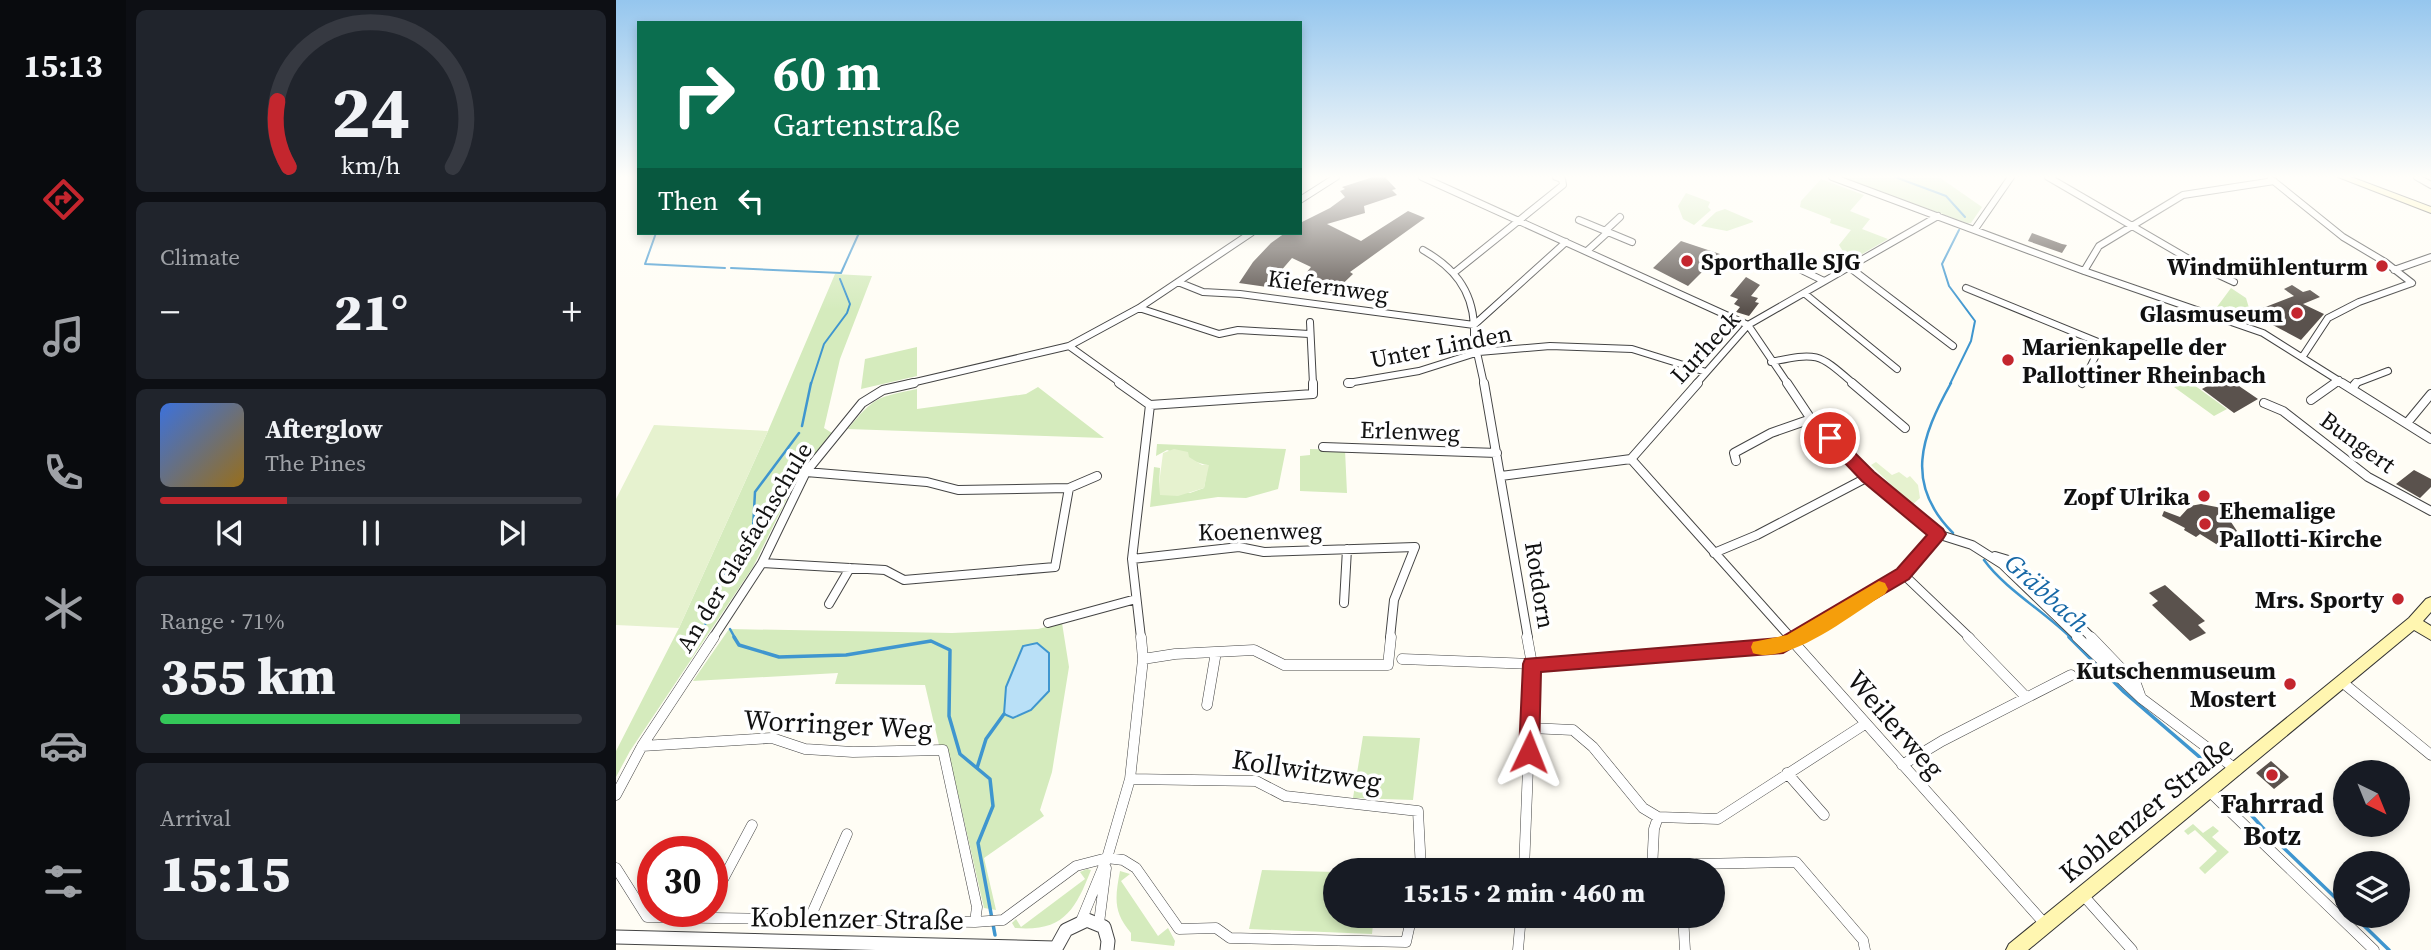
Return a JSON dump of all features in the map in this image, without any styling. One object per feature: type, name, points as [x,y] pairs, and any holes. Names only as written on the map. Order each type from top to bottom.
[{"type":"main road","name":"Koblenzer Straße","points":[[2015,950],[2237,770],[2414,622],[2431,603]]},
{"type":"main road","points":[[2414,622],[2431,634]]},
{"type":"street","points":[[1423,250],[1455,272],[1517,221]]},
{"type":"street","points":[[1522,221],[1748,325],[1811,419],[1868,477],[1937,534],[1972,545],[1988,554],[2031,590],[2141,698],[2237,770]]},
{"type":"street","points":[[1582,221],[1632,242]]},
{"type":"street","points":[[1587,251],[1616,221]]},
{"type":"street","name":"Lurheck","points":[[1631,459],[1748,325],[1929,221]]},
{"type":"street","points":[[1953,221],[2276,339],[2431,439]]},
{"type":"street","points":[[1975,229],[1980,221]]},
{"type":"street","points":[[2127,221],[2218,276],[2234,282]]},
{"type":"street","points":[[2084,271],[2099,246],[2139,221]]},
{"type":"street","points":[[2303,356],[2328,318],[2359,302],[2412,283],[2324,221]]},
{"type":"street","name":"An der Glasfachschule","points":[[616,795],[642,746],[762,563],[806,472],[862,403],[876,392],[1069,346],[1139,308],[1248,235]]},
{"type":"street","points":[[1474,325],[1566,242]]},
{"type":"street","points":[[2394,270],[2431,257]]},
{"type":"street","points":[[1783,261],[1824,281]]},
{"type":"street","points":[[1849,267],[1953,346]]},
{"type":"street","name":"Rotdorn","points":[[1455,272],[1472,302],[1474,339],[1479,352],[1532,664],[1525,858]]},
{"type":"street","name":"Kiefernweg","points":[[1178,282],[1203,292],[1252,295],[1474,325]]},
{"type":"street","points":[[1966,288],[2098,342],[2100,347],[2082,384]]},
{"type":"street","points":[[1804,293],[1897,369]]},
{"type":"street","points":[[1139,308],[1219,334],[1238,330],[1309,334]]},
{"type":"street","points":[[1069,346],[1150,405],[1312,394],[1310,322]]},
{"type":"street","name":"Unter Linden","points":[[1348,383],[1419,371],[1479,352],[1550,346],[1615,346],[1646,352],[1706,372]]},
{"type":"street","points":[[1771,362],[1809,354],[1826,360],[1905,428]]},
{"type":"street","points":[[2353,388],[2355,383],[2388,371]]},
{"type":"street","points":[[2311,400],[2339,380]]},
{"type":"street","points":[[2407,423],[2431,394]]},
{"type":"street","name":"Bungert","points":[[2264,403],[2283,411],[2368,477],[2431,511]]},
{"type":"street","points":[[1115,950],[1107,950],[1107,933],[1099,923],[1081,921],[1107,858],[1130,779],[1143,659],[1132,559],[1150,405]]},
{"type":"street","points":[[1736,461],[1734,453],[1753,439],[1778,428],[1811,419]]},
{"type":"street","name":"Erlenweg","points":[[1323,447],[1497,453]]},
{"type":"street","points":[[1501,477],[1631,459]]},
{"type":"street","name":"Weilerweg","points":[[1631,459],[2045,924]]},
{"type":"street","points":[[806,472],[927,482],[958,490],[1069,488],[1097,476]]},
{"type":"street","points":[[1714,553],[1757,535],[1868,477]]},
{"type":"street","points":[[762,563],[885,570],[904,580],[1055,568],[1069,488]]},
{"type":"street","points":[[1402,659],[1532,664],[1783,645],[1903,574],[1937,534]]},
{"type":"street","name":"Koenenweg","points":[[1132,559],[1239,547],[1264,552],[1415,547],[1394,600],[1388,664],[1284,665],[1254,650],[1143,659]]},
{"type":"street","name":"Koenenweg","points":[[1344,603],[1347,549]]},
{"type":"street","points":[[829,604],[850,568]]},
{"type":"street","points":[[1903,574],[1985,653],[2026,697]]},
{"type":"street","points":[[1048,623],[1136,599]]},
{"type":"street","points":[[1207,705],[1216,652]]},
{"type":"street","points":[[1902,765],[2026,697],[2071,676]]},
{"type":"street","points":[[2342,682],[2431,755]]},
{"type":"street","points":[[1530,728],[1573,730],[1593,747],[1643,807],[1658,817],[1718,819],[1865,724]]},
{"type":"street","name":"Worringer Weg","points":[[642,746],[772,738],[805,749],[853,752],[943,750],[979,922]]},
{"type":"street","points":[[1787,774],[1824,815]]},
{"type":"street","name":"Kollwitzweg","points":[[1130,779],[1256,781],[1285,796],[1418,811],[1420,858]]},
{"type":"street","points":[[2209,791],[2368,948]]},
{"type":"street","points":[[1653,858],[1654,829],[1658,817]]},
{"type":"street","points":[[728,870],[752,825]]},
{"type":"street","points":[[808,920],[847,834]]},
{"type":"street","points":[[1099,923],[1107,858]]},
{"type":"street","points":[[728,916],[808,920],[1003,920],[1076,866],[1086,861],[1107,858],[1129,861],[1179,929],[1216,929],[1230,937],[1406,942],[1409,928]]},
{"type":"street","points":[[1725,863],[1796,862],[1863,940],[1865,950]]},
{"type":"street","points":[[616,868],[637,901]]},
{"type":"street","points":[[2082,894],[2132,950]]},
{"type":"street","name":"Koblenzer Straße","points":[[616,937],[749,946],[1055,949],[1065,932],[1081,921]]},
{"type":"street","points":[[1518,950],[1520,928]]},
{"type":"street","points":[[1684,928],[1685,950]]},
{"type":"green space","points":[[1706,221],[1753,221],[1727,231],[1701,226]]},
{"type":"green space","points":[[1868,221],[1862,229],[1888,239],[1857,257],[1844,253],[1839,245],[1851,230],[1830,223]]},
{"type":"green space","points":[[835,274],[872,276],[840,359],[824,428],[832,433],[801,470],[753,567],[630,751],[616,777],[616,751],[679,628]]},
{"type":"green space","points":[[2231,288],[2246,298],[2249,308],[2235,311],[2228,317],[2214,311]]},
{"type":"green space","points":[[917,347],[917,376],[861,389],[865,359]]},
{"type":"green space","points":[[2183,377],[2227,409],[2214,416],[2174,387],[2180,384],[2176,381]]},
{"type":"green space","points":[[1038,387],[1104,438],[848,429],[864,410],[877,400],[917,389],[917,409],[1026,394]]},
{"type":"green space","points":[[654,425],[768,431],[679,628],[616,625],[616,499]]},
{"type":"green space","points":[[1157,444],[1286,449],[1278,489],[1246,498],[1218,497],[1150,507],[1154,467],[1160,468],[1159,484],[1190,493],[1204,488],[1208,465],[1167,450],[1156,456]]},
{"type":"green space","points":[[1174,449],[1188,452],[1189,457],[1202,465],[1209,465],[1204,488],[1178,496],[1160,495],[1163,453]]},
{"type":"green space","points":[[1310,449],[1345,450],[1347,493],[1300,491],[1300,456],[1310,455]]},
{"type":"green space","points":[[1876,462],[1892,475],[1899,472],[1907,478],[1910,476],[1918,485],[1920,498],[1912,505],[1871,465]]},
{"type":"green space","points":[[1062,623],[1069,667],[1052,772],[1040,810],[1044,816],[984,858],[996,910],[984,908],[947,746],[939,745],[925,685],[835,684],[838,673],[693,681],[729,629],[952,633],[1038,629]],"holes":[[[1049,653],[1049,691],[1017,657]]]},
{"type":"green space","points":[[1363,736],[1420,738],[1413,800],[1353,798]]},
{"type":"green space","points":[[2193,824],[2203,833],[2213,826],[2219,831],[2212,837],[2229,852],[2205,874],[2199,868],[2217,851],[2195,830],[2188,835],[2184,831]]},
{"type":"green space","points":[[1091,870],[1079,897],[1065,916],[1045,926],[1015,928],[1012,923],[1016,919],[1021,927],[1085,879],[1080,872]]},
{"type":"green space","points":[[1262,870],[1323,872],[1323,928],[1373,928],[1372,934],[1249,929]]},
{"type":"green space","points":[[1120,871],[1130,874],[1121,881],[1158,936],[1168,928],[1175,941],[1174,946],[1131,941],[1131,933],[1118,911]]},
{"type":"water","points":[[1037,643],[1049,653],[1049,691],[1031,710],[1013,718],[1004,714],[1006,687],[1023,646]]},
{"type":"building","points":[[1336,221],[1327,224],[1361,241],[1392,221],[1420,221],[1350,272],[1353,274],[1331,295],[1292,290],[1311,267],[1292,258],[1267,287],[1239,283],[1253,262],[1271,243],[1282,235],[1302,235],[1302,222]]},
{"type":"building","points":[[2032,233],[2067,245],[2062,253],[2028,241]]},
{"type":"building","name":"Sporthalle SJG","points":[[1681,241],[1720,254],[1688,286],[1653,268]]},
{"type":"building","points":[[1746,277],[1760,285],[1751,296],[1758,298],[1755,302],[1759,303],[1749,316],[1736,312],[1740,307],[1734,304],[1738,299],[1730,296]]},
{"type":"building","points":[[2292,285],[2303,292],[2310,290],[2320,297],[2303,304],[2324,314],[2301,340],[2250,313],[2294,296],[2284,289]]},
{"type":"building","points":[[2224,377],[2258,399],[2234,413],[2202,389]]},
{"type":"building","points":[[2414,470],[2431,479],[2431,487],[2420,498],[2396,484]]},
{"type":"building","name":"Ehemalige Pallotti-Kirche","points":[[2201,504],[2227,509],[2233,517],[2229,519],[2237,531],[2233,534],[2240,540],[2224,549],[2200,534],[2196,537],[2162,516],[2164,511],[2180,517],[2190,506]]},
{"type":"building","points":[[2165,585],[2205,621],[2198,625],[2206,633],[2190,641],[2152,605],[2158,601],[2149,593]]},
{"type":"building","name":"Fahrrad Botz","points":[[2271,761],[2289,777],[2274,789],[2256,773]]},
{"type":"waterway","name":"Gräbbach","points":[[1950,384],[1971,341],[1975,321],[1949,286],[1942,264],[1959,230]]},
{"type":"waterway","points":[[655,235],[645,264],[725,268]]},
{"type":"waterway","points":[[731,268],[841,273],[858,235]]},
{"type":"waterway","points":[[811,384],[824,344],[847,313],[850,304],[840,279]]},
{"type":"waterway","points":[[802,426],[811,383]]},
{"type":"waterway","name":"Gräbbach","points":[[1951,383],[1932,422],[1922,460],[1928,496],[1938,515],[1953,533]]},
{"type":"waterway","points":[[704,628],[715,591],[753,529],[755,492],[799,433]]},
{"type":"waterway","name":"Gräbbach","points":[[1984,560],[2003,581],[2071,638]]},
{"type":"waterway","points":[[730,629],[735,638]]},
{"type":"waterway","points":[[734,637],[739,645],[779,657],[846,655],[931,641],[950,650],[949,716],[960,754],[990,779],[993,806],[978,843],[995,935]]},
{"type":"waterway","name":"Gräbbach","points":[[2069,637],[2124,692],[2210,766]]},
{"type":"waterway","points":[[977,768],[986,739],[1004,714]]},
{"type":"waterway","name":"Gräbbach","points":[[2235,797],[2333,895]]},
{"type":"waterway","name":"Gräbbach","points":[[2366,928],[2389,950]]},
{"type":"slow traffic","points":[[1760,647],[1783,645],[1793,641],[1879,589]]},
{"type":"place","name":"Sporthalle SJG","points":[[1687,261]]},
{"type":"place","name":"Windmühlenturm","points":[[2382,266]]},
{"type":"place","name":"Glasmuseum","points":[[2297,313]]},
{"type":"place","name":"Marienkapelle der Pallottiner Rheinbach","points":[[2008,360]]},
{"type":"place","name":"Zopf Ulrika","points":[[2204,496]]},
{"type":"place","name":"Ehemalige Pallotti-Kirche","points":[[2205,524]]},
{"type":"place","name":"Mrs. Sporty","points":[[2398,599]]},
{"type":"place","name":"Kutschenmuseum Mostert","points":[[2290,684]]},
{"type":"place","name":"Fahrrad Botz","points":[[2272,775]]},
{"type":"route","points":[[1529,752],[1532,664],[1783,645],[1903,574],[1927,549],[1937,534],[1868,477],[1830,438]]}]
